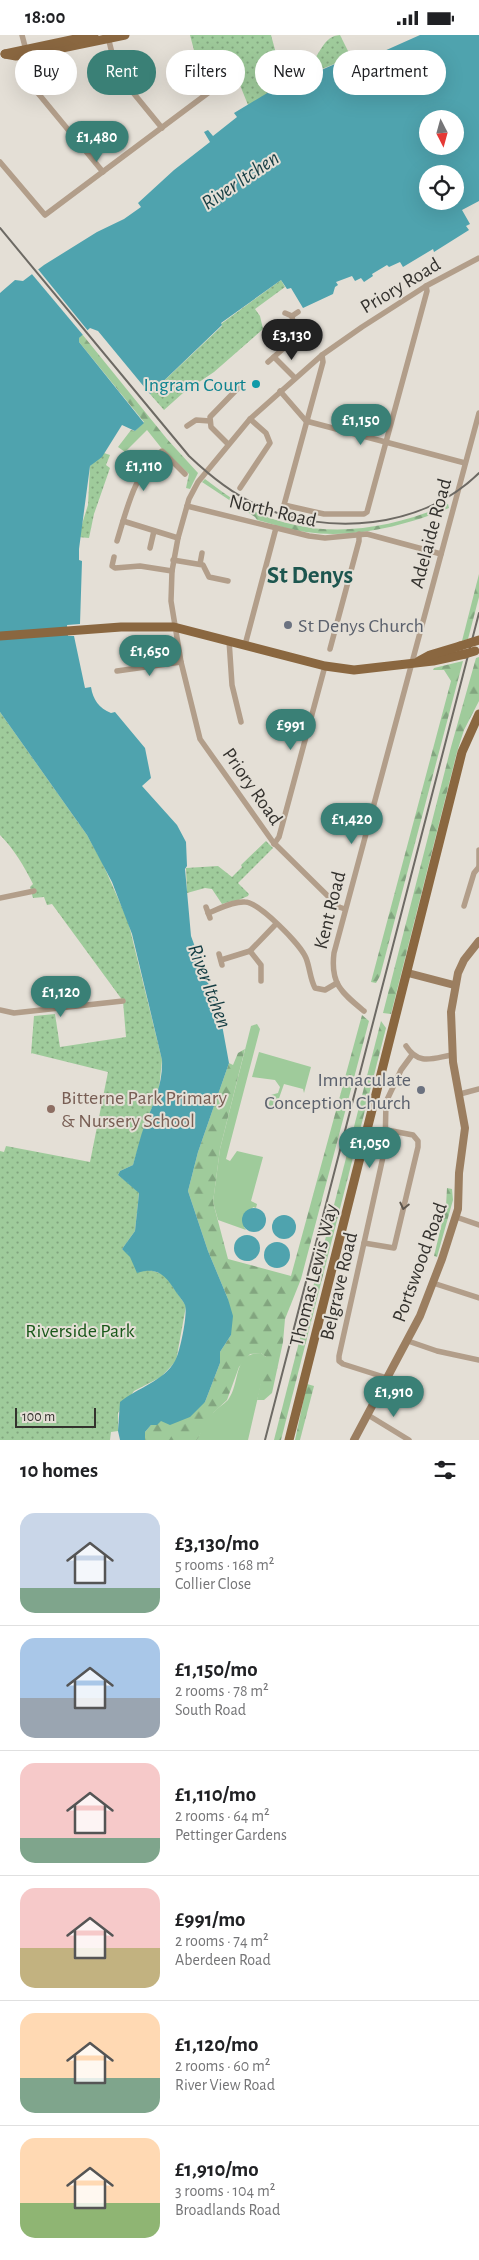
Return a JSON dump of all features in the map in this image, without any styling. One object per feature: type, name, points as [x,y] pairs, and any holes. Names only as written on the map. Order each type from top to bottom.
[{"type":"main road","points":[[31,50],[94,35]]},
{"type":"main road","points":[[33,50],[125,35]]},
{"type":"main road","points":[[2,54],[15,52]]},
{"type":"main road","points":[[0,636],[121,627],[174,627],[325,665],[365,670],[416,662],[430,655],[463,650],[477,651]]},
{"type":"main road","points":[[463,650],[479,640]]},
{"type":"main road","name":"Thomas Lewis Way","points":[[289,1440],[408,973],[462,752],[479,714]]},
{"type":"street","points":[[22,35],[27,50]]},
{"type":"street","points":[[108,37],[117,73],[162,127]]},
{"type":"street","points":[[39,95],[102,172]]},
{"type":"street","points":[[0,162],[45,215],[205,95]]},
{"type":"street","name":"Priory Road","points":[[345,909],[339,907],[274,844],[200,739],[174,627],[171,593],[173,560],[187,506],[198,482],[250,419],[322,355],[362,327],[426,287],[479,258]]},
{"type":"street","points":[[322,355],[323,362],[284,505],[324,514],[354,515],[367,512],[427,291],[426,287]]},
{"type":"street","points":[[285,313],[292,315],[298,312]]},
{"type":"street","points":[[292,315],[293,323],[300,333]]},
{"type":"street","points":[[268,362],[308,327]]},
{"type":"street","points":[[274,357],[295,378]]},
{"type":"street","points":[[228,444],[212,427],[210,421],[212,413],[243,383]]},
{"type":"street","points":[[229,385],[235,391]]},
{"type":"street","points":[[280,391],[306,421],[465,463]]},
{"type":"street","name":"Adelaide Road","points":[[416,662],[441,553],[479,413]]},
{"type":"street","points":[[240,487],[268,446],[270,439],[250,419]]},
{"type":"street","points":[[187,426],[196,420],[210,421]]},
{"type":"street","points":[[117,541],[140,476],[149,463],[162,451],[185,474]]},
{"type":"street","points":[[254,454],[259,459]]},
{"type":"street","name":"North Road","points":[[187,506],[309,536],[325,537],[367,534],[441,553]]},
{"type":"street","points":[[123,521],[178,538]]},
{"type":"street","points":[[246,645],[276,528]]},
{"type":"street","points":[[150,548],[154,531]]},
{"type":"street","points":[[330,649],[329,639],[359,541],[359,534]]},
{"type":"street","points":[[200,564],[202,553]]},
{"type":"street","points":[[114,557],[112,566],[115,568],[140,566],[172,571]]},
{"type":"street","points":[[173,560],[203,565],[209,577],[228,581]]},
{"type":"street","points":[[229,640],[232,685],[240,722]]},
{"type":"street","points":[[145,656],[147,667]]},
{"type":"street","points":[[116,671],[181,662]]},
{"type":"street","name":"Kent Road","points":[[336,983],[333,975],[333,962],[345,909],[416,662]]},
{"type":"street","points":[[274,844],[279,837],[325,665]]},
{"type":"street","points":[[466,903],[474,873],[479,867],[479,850]]},
{"type":"street","points":[[0,898],[34,891]]},
{"type":"street","points":[[208,913],[239,902],[248,902],[262,911],[276,924],[304,954],[315,988],[325,990],[336,983],[345,995],[364,1011]]},
{"type":"street","points":[[220,960],[250,951],[276,924]]},
{"type":"street","name":"Portswood Road","points":[[354,1440],[408,1341],[433,1283],[456,1217],[465,1128],[452,1055],[450,1023],[454,985],[460,966],[478,944]]},
{"type":"street","points":[[250,951],[260,962],[260,981]]},
{"type":"street","points":[[408,973],[454,985]]},
{"type":"street","points":[[0,1010],[14,1013],[123,1001]]},
{"type":"street","points":[[406,1046],[412,1055],[419,1059],[452,1055]]},
{"type":"street","name":"Belgrave Road","points":[[387,1378],[339,1361],[385,1148],[386,1102],[401,1070],[412,1055]]},
{"type":"street","points":[[460,1094],[479,1089]]},
{"type":"street","points":[[364,1243],[394,1248],[418,1147],[418,1141],[413,1135],[386,1130]]},
{"type":"street","points":[[456,1217],[479,1225]]},
{"type":"street","points":[[433,1283],[479,1298]]},
{"type":"street","points":[[408,1341],[437,1351],[479,1360]]},
{"type":"street","points":[[368,1415],[409,1440]]},
{"type":"green space","points":[[190,35],[271,35],[275,50],[255,50],[255,95],[269,95],[248,105],[244,95],[245,50],[194,50]]},
{"type":"green space","points":[[340,35],[348,50],[333,50],[333,64],[323,69],[323,50],[321,50],[326,42],[334,36]]},
{"type":"green space","points":[[281,280],[285,287],[255,309],[260,316],[263,329],[214,372],[183,393],[164,410],[150,394],[222,326],[221,324]]},
{"type":"green space","points":[[82,334],[167,439],[198,473],[190,489],[186,488],[189,474],[163,450],[147,430],[125,452],[118,447],[131,430],[135,431],[144,422],[79,342]]},
{"type":"green space","points":[[104,453],[110,455],[106,465],[110,468],[94,514],[89,538],[78,537],[88,505],[90,466]]},
{"type":"green space","points":[[205,479],[242,505],[267,517],[293,525],[319,529],[371,527],[397,522],[448,504],[449,508],[415,520],[379,529],[342,534],[306,532],[257,520],[202,482]]},
{"type":"green space","points":[[479,574],[479,597],[468,639],[462,641]]},
{"type":"green space","points":[[479,657],[479,701],[464,730],[457,752],[391,1014],[383,1013],[451,747],[476,658]]},
{"type":"green space","points":[[463,661],[380,976],[376,983],[371,982],[451,681],[444,670],[433,670],[434,668]]},
{"type":"green space","name":"Riverside Park","points":[[0,712],[87,835],[102,862],[128,921],[162,1060],[159,1089],[145,1125],[133,1165],[120,1171],[118,1175],[139,1192],[135,1231],[122,1249],[147,1269],[165,1275],[186,1306],[176,1361],[161,1377],[134,1391],[118,1413],[118,1431],[111,1432],[110,1440],[0,1440],[0,1151],[4,1152],[6,1146],[90,1162],[108,1072],[31,1053],[34,1016],[55,1014],[60,1047],[126,1037],[123,1001],[52,904],[47,905],[44,897],[33,898],[30,887],[33,884],[30,877],[14,852],[0,835]]},
{"type":"green space","points":[[266,841],[273,848],[238,883],[249,894],[248,896],[234,902],[222,904],[212,889],[205,888],[187,893],[186,868],[218,866],[232,877],[242,867],[241,865]]},
{"type":"green space","points":[[362,1015],[369,1021],[301,1279],[285,1319],[283,1342],[272,1393],[264,1400],[257,1400],[266,1357],[261,1353],[250,1354],[239,1367],[227,1400],[214,1412],[197,1440],[145,1440],[145,1432],[151,1425],[205,1402],[220,1363],[220,1352],[231,1335],[228,1299],[208,1251],[188,1191],[198,1152],[229,1063],[233,1065],[238,1053],[245,1049],[220,1149],[213,1202],[228,1259],[291,1276]]},
{"type":"green space","points":[[381,1021],[386,1028],[281,1440],[274,1440]]},
{"type":"green space","points":[[257,1024],[260,1029],[226,1159],[230,1161],[237,1151],[263,1157],[251,1201],[257,1204],[256,1208],[253,1207],[244,1227],[246,1230],[218,1220],[213,1202],[220,1149],[251,1026]]},
{"type":"green space","points":[[259,1052],[311,1067],[304,1093],[303,1089],[284,1084],[277,1104],[273,1108],[268,1108],[271,1095],[278,1093],[280,1087],[275,1080],[252,1077]]},
{"type":"green space","points":[[447,1188],[452,1189],[453,1200],[437,1257],[434,1256],[446,1206]]},
{"type":"green space","points":[[261,1353],[266,1357],[266,1362],[248,1440],[197,1440],[211,1416],[228,1400],[232,1393],[241,1363],[252,1354]]},
{"type":"green space","points":[[307,1384],[314,1386],[300,1440],[295,1440]]},
{"type":"water","name":"River Itchen","points":[[420,35],[479,35],[479,201],[464,209],[464,165],[419,165],[419,210],[462,210],[470,224],[466,226],[469,230],[434,252],[433,249],[403,267],[400,262],[389,267],[387,265],[372,274],[373,276],[364,282],[361,278],[355,281],[352,276],[336,282],[338,285],[335,287],[333,294],[303,308],[291,288],[287,289],[281,280],[221,323],[222,325],[150,394],[98,331],[90,328],[79,338],[79,342],[144,423],[135,431],[122,425],[102,457],[90,466],[79,549],[79,560],[82,561],[80,624],[67,625],[68,636],[74,636],[85,688],[91,687],[97,703],[111,713],[115,712],[145,748],[151,778],[142,786],[177,825],[186,842],[187,866],[185,869],[191,936],[218,1010],[224,1012],[220,1014],[229,1063],[198,1152],[188,1191],[208,1251],[228,1299],[233,1316],[231,1335],[220,1352],[220,1363],[205,1402],[190,1417],[170,1425],[161,1421],[157,1425],[151,1425],[145,1432],[145,1440],[120,1440],[118,1431],[120,1402],[164,1374],[175,1361],[183,1333],[186,1309],[165,1277],[151,1271],[137,1273],[130,1257],[122,1249],[135,1231],[139,1193],[118,1175],[120,1171],[133,1165],[143,1129],[155,1100],[162,1069],[162,1060],[132,934],[112,882],[87,835],[0,712],[0,293],[15,280],[23,281],[44,265],[97,232],[124,219],[141,207],[138,203],[174,170],[210,142],[204,132],[208,130],[213,136],[237,117],[234,113],[264,95],[323,95],[323,69],[333,65],[333,95],[446,95],[446,50],[386,50]]},
{"type":"water","points":[[249,1208],[259,1208],[266,1215],[266,1225],[259,1232],[249,1232],[242,1225],[242,1215]]},
{"type":"water","points":[[284,1215],[293,1218],[296,1227],[293,1236],[284,1239],[275,1236],[272,1227],[275,1218]]},
{"type":"water","points":[[247,1235],[256,1239],[260,1248],[256,1257],[247,1261],[238,1257],[234,1248],[238,1239]]},
{"type":"water","points":[[277,1242],[286,1246],[290,1255],[286,1264],[277,1268],[268,1264],[264,1255],[268,1246]]},
{"type":"pier","points":[[37,268],[89,332],[83,335],[31,273]]},
{"type":"railway","points":[[0,228],[189,456],[221,483],[247,500],[284,515],[313,521],[343,524],[373,522],[402,516],[430,506],[456,492],[479,473]]},
{"type":"railway","points":[[265,1440],[479,613]]},
{"type":"place","name":"Ingram Court","points":[[256,384]]},
{"type":"place","name":"St Denys Church","points":[[288,625]]},
{"type":"place","name":"Immaculate Conception Church","points":[[421,1090]]},
{"type":"place","name":"Bitterne Park Primary & Nursery School","points":[[51,1109]]},
{"type":"district","name":"St Denys","points":[[310,574]]}]
